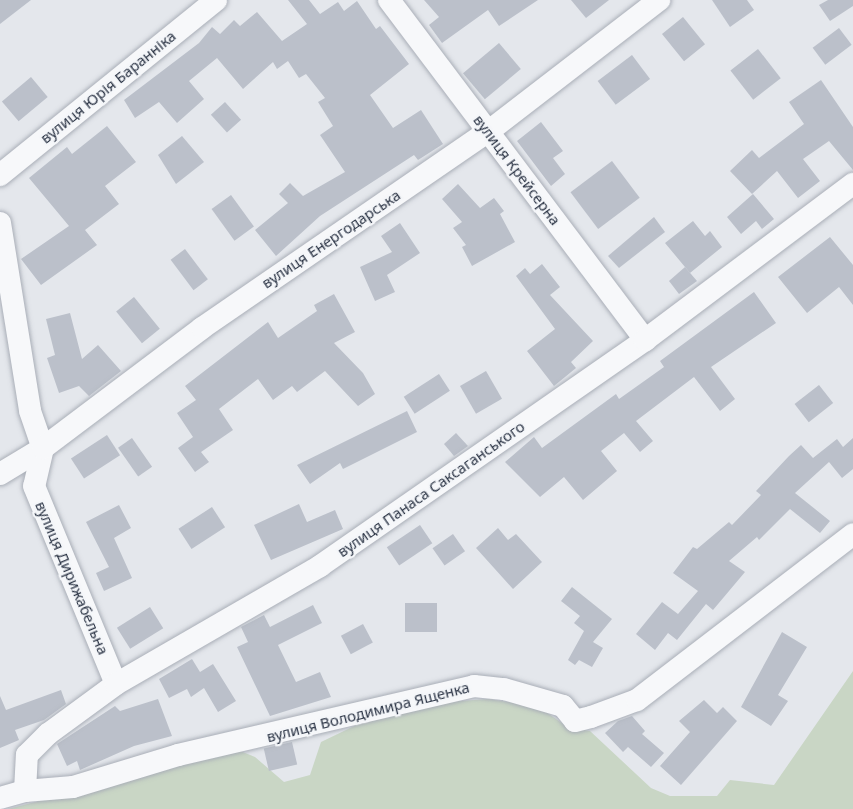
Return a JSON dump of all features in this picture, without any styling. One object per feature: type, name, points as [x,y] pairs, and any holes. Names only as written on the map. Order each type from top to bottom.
[{"type":"street","name":"вулиця Юрія Баранніка","points":[[0,175],[216,0]]},
{"type":"street","name":"вулиця Крейсерна","points":[[389,0],[645,340]]},
{"type":"street","name":"вулиця Енергодарська","points":[[0,474],[43,448],[202,328],[489,131],[658,0]]},
{"type":"street","name":"вулиця Панаса Саксаганського","points":[[25,791],[27,755],[48,734],[116,684],[320,566],[645,340],[853,184]]},
{"type":"street","points":[[0,224],[30,411],[43,448]]},
{"type":"street","name":"вулиця Дирижабельна","points":[[43,448],[34,486],[116,684]]},
{"type":"street","name":"вулиця Володимира Ященка","points":[[0,798],[25,791],[73,787],[178,755],[474,686],[504,688],[563,706],[575,722],[637,700],[853,534]]},
{"type":"green space","points":[[853,671],[853,809],[8,809],[238,750],[255,757],[284,782],[310,775],[321,742],[373,717],[446,702],[488,699],[522,704],[546,712],[569,728],[590,731],[651,788],[670,796],[717,796],[730,780],[774,785]]},
{"type":"building","points":[[0,0],[31,0],[0,24]]},
{"type":"building","points":[[288,0],[309,0],[320,14],[338,2],[344,11],[357,1],[376,29],[380,26],[409,64],[370,95],[393,128],[421,110],[443,144],[418,160],[414,155],[320,216],[276,256],[255,230],[288,203],[279,194],[290,183],[303,196],[345,172],[320,135],[333,126],[318,102],[325,98],[306,74],[299,78],[288,61],[277,69],[273,62],[243,89],[217,58],[189,81],[204,99],[177,123],[159,102],[135,118],[124,100],[199,43],[212,27],[220,34],[234,20],[240,26],[257,12],[282,41],[307,24]]},
{"type":"building","points":[[424,0],[538,0],[499,26],[488,10],[442,43],[429,25],[439,17]]},
{"type":"building","points":[[571,0],[609,0],[586,18]]},
{"type":"building","points":[[712,0],[747,0],[754,10],[730,27]]},
{"type":"building","points":[[828,0],[853,0],[853,6],[830,21],[819,5]]},
{"type":"building","points":[[683,17],[705,44],[684,61],[662,34]]},
{"type":"building","points":[[839,28],[852,45],[825,65],[813,48]]},
{"type":"building","points":[[499,43],[521,69],[485,99],[463,73]]},
{"type":"building","points":[[758,49],[781,78],[753,100],[730,71]]},
{"type":"building","points":[[632,55],[650,79],[616,105],[598,81]]},
{"type":"building","points":[[31,77],[48,97],[19,121],[2,101]]},
{"type":"building","points":[[821,80],[853,127],[853,170],[829,141],[803,159],[820,181],[798,198],[777,171],[752,194],[730,171],[752,150],[759,158],[804,124],[789,102]]},
{"type":"building","points":[[225,102],[241,120],[227,133],[211,115]]},
{"type":"building","points":[[541,122],[563,151],[553,158],[565,174],[551,186],[517,141]]},
{"type":"building","points":[[107,126],[136,162],[105,186],[119,204],[85,230],[97,245],[41,285],[21,259],[69,226],[29,178],[67,147],[72,154]]},
{"type":"building","points":[[182,136],[204,162],[176,184],[158,155]]},
{"type":"building","points":[[612,161],[640,198],[598,229],[570,192]]},
{"type":"building","points":[[458,184],[480,208],[494,198],[504,211],[500,214],[515,242],[472,266],[462,247],[466,245],[453,228],[462,222],[442,199]]},
{"type":"building","points":[[753,194],[774,219],[762,229],[756,221],[741,234],[727,217]]},
{"type":"building","points":[[231,195],[254,227],[235,241],[212,209]]},
{"type":"building","points":[[654,217],[665,232],[619,268],[608,256]]},
{"type":"building","points":[[693,221],[705,236],[710,231],[722,247],[690,273],[665,243]]},
{"type":"building","points":[[400,223],[420,253],[387,275],[395,292],[375,301],[360,267],[392,252],[381,236]]},
{"type":"building","points":[[830,237],[853,265],[853,305],[839,287],[807,313],[778,277]]},
{"type":"building","points":[[185,249],[208,279],[193,290],[171,260]]},
{"type":"building","points":[[542,264],[560,287],[550,295],[593,341],[571,362],[576,368],[554,386],[527,351],[555,329],[516,276],[525,268],[530,274]]},
{"type":"building","points":[[685,267],[697,281],[679,294],[669,281]]},
{"type":"building","points":[[754,292],[776,323],[711,367],[735,399],[720,411],[694,377],[636,421],[653,441],[640,452],[624,433],[601,451],[617,471],[583,500],[564,477],[540,497],[505,462],[534,437],[542,448],[616,394],[619,399],[664,367],[660,361]]},
{"type":"building","points":[[334,294],[355,332],[334,343],[363,373],[375,394],[358,406],[325,371],[297,392],[292,386],[273,400],[258,379],[219,409],[233,430],[201,452],[209,462],[195,472],[178,448],[193,437],[177,413],[196,400],[185,386],[268,322],[278,338],[317,311],[314,305]]},
{"type":"building","points":[[134,297],[160,329],[142,343],[116,311]]},
{"type":"building","points":[[70,313],[82,359],[98,345],[121,371],[89,396],[79,386],[59,393],[47,358],[55,355],[46,319]]},
{"type":"building","points":[[486,371],[502,399],[476,414],[460,386]]},
{"type":"building","points":[[439,374],[450,391],[415,414],[404,397]]},
{"type":"building","points":[[819,385],[833,403],[809,422],[795,404]]},
{"type":"building","points":[[407,411],[417,432],[343,469],[340,463],[310,484],[297,465]]},
{"type":"building","points":[[456,433],[468,446],[454,456],[444,444]]},
{"type":"building","points":[[107,435],[120,455],[84,479],[71,458]]},
{"type":"building","points":[[132,438],[152,467],[138,476],[118,448]]},
{"type":"building","points":[[853,438],[853,469],[842,478],[829,462],[795,493],[830,521],[820,533],[790,509],[759,540],[757,537],[729,561],[745,572],[713,610],[706,604],[677,640],[668,633],[655,650],[636,634],[662,602],[678,614],[698,591],[673,573],[693,547],[697,549],[729,522],[732,525],[761,495],[756,491],[801,445],[813,458],[837,439],[843,447]]},
{"type":"building","points":[[299,504],[307,522],[335,510],[343,529],[271,560],[254,525]]},
{"type":"building","points":[[119,505],[131,528],[114,538],[132,578],[104,591],[96,573],[109,567],[86,522]]},
{"type":"building","points":[[212,507],[225,527],[192,549],[178,529]]},
{"type":"building","points":[[420,525],[432,543],[399,566],[387,547]]},
{"type":"building","points":[[498,528],[508,540],[516,534],[542,562],[513,589],[476,548]]},
{"type":"building","points":[[453,534],[465,551],[445,566],[433,548]]},
{"type":"building","points":[[572,587],[612,619],[593,642],[603,648],[592,667],[579,660],[575,665],[568,660],[584,631],[574,623],[580,616],[561,601]]},
{"type":"building","points":[[405,603],[437,603],[437,632],[405,632]]},
{"type":"building","points":[[313,605],[322,623],[278,645],[296,682],[320,672],[331,697],[270,716],[237,647],[248,642],[241,627],[264,615],[270,627]]},
{"type":"building","points":[[150,607],[163,628],[130,649],[117,628]]},
{"type":"building","points":[[363,624],[373,643],[351,654],[341,636]]},
{"type":"building","points":[[782,632],[807,647],[778,695],[788,701],[771,726],[741,707]]},
{"type":"building","points":[[192,659],[200,672],[213,664],[236,701],[218,712],[204,688],[191,697],[187,689],[169,698],[159,679]]},
{"type":"building","points":[[61,690],[66,704],[44,720],[15,730],[19,740],[0,748],[0,696],[6,710]]},
{"type":"building","points":[[158,699],[172,736],[134,746],[80,770],[77,761],[67,766],[57,744],[115,706],[120,711]]},
{"type":"building","points":[[704,700],[717,713],[723,707],[737,721],[681,785],[660,766],[690,732],[679,721]]},
{"type":"building","points":[[632,716],[645,731],[642,734],[664,753],[651,767],[628,747],[623,752],[605,733],[618,721]]},
{"type":"building","points":[[292,742],[297,764],[269,771],[264,749]]}]
